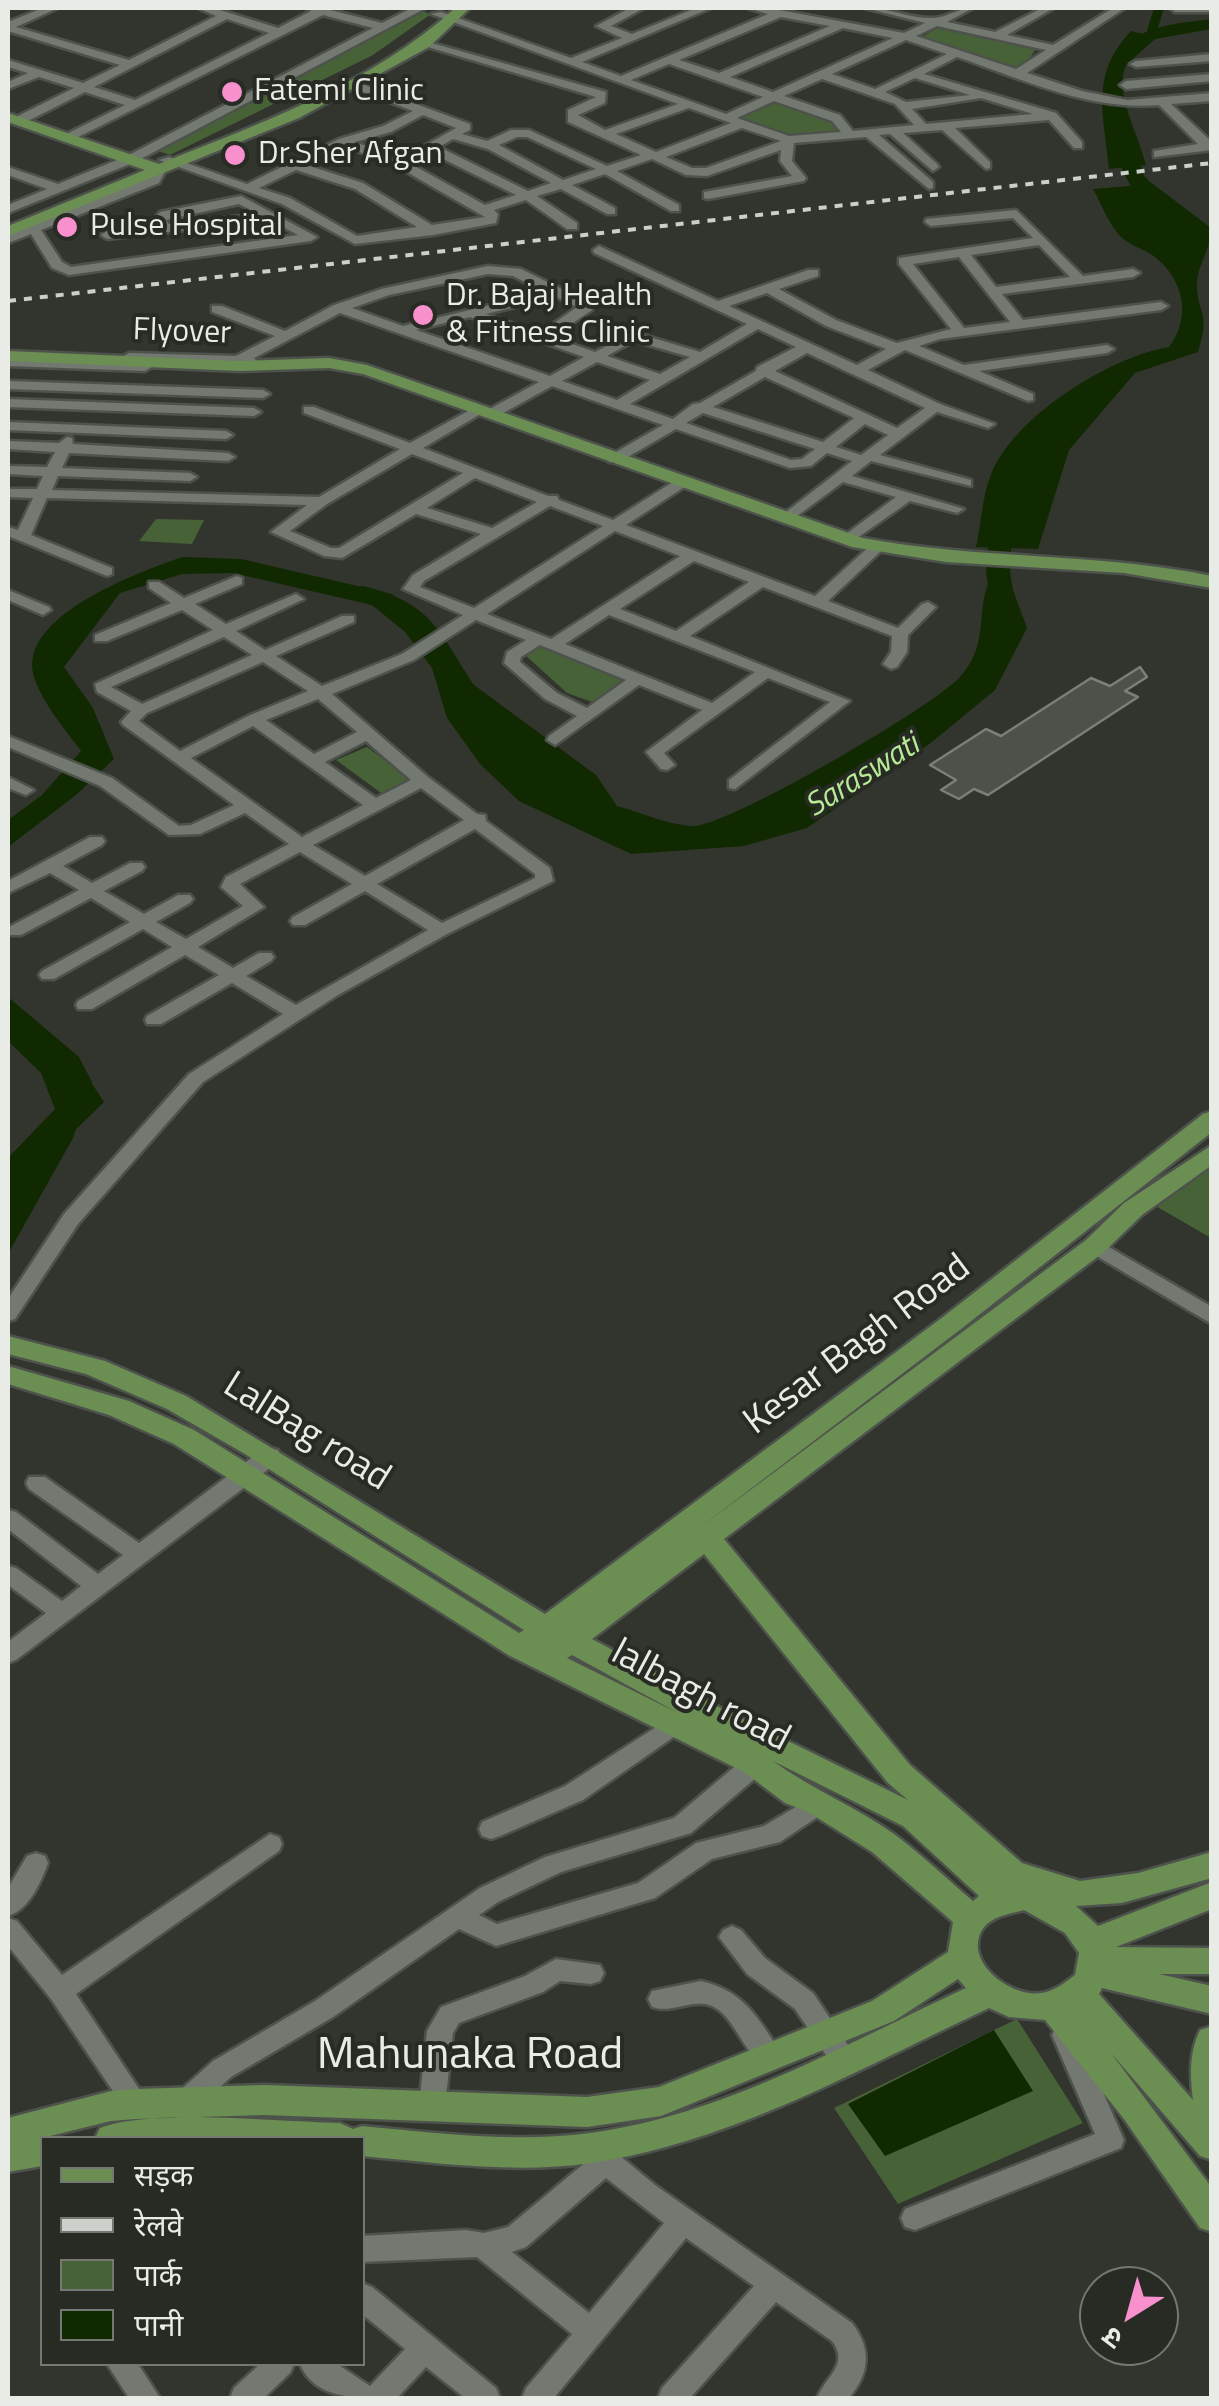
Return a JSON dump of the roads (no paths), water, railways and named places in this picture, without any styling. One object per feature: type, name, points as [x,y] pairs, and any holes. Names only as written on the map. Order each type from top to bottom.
[{"type":"main road","points":[[8,232],[163,165],[294,115],[424,44],[451,11]]},
{"type":"main road","points":[[12,119],[131,159],[163,165],[354,72],[451,11]]},
{"type":"main road","name":"Flyover","points":[[8,356],[91,362],[279,365],[369,382],[478,413]]},
{"type":"main road","points":[[478,413],[614,460],[676,487],[784,519],[873,552]]},
{"type":"main road","points":[[478,413],[676,487],[873,552],[1159,581],[1212,594]]},
{"type":"main road","points":[[1030,568],[1160,572],[1212,582]]},
{"type":"main road","name":"Kesar Bagh Road","points":[[558,1634],[707,1538],[963,1330],[1212,1119]]},
{"type":"main road","name":"Kesar Bagh Road","points":[[558,1634],[963,1330],[1095,1246],[1134,1209],[1211,1153]]},
{"type":"main road","name":"LalBag road","points":[[8,1345],[53,1352],[142,1382],[270,1456],[558,1634],[708,1715],[914,1817],[1004,1899]]},
{"type":"main road","name":"lalbagh road","points":[[8,1375],[147,1418],[532,1654],[755,1764],[796,1794],[820,1803]]},
{"type":"main road","points":[[707,1538],[899,1774],[1012,1872],[1080,1894],[1137,1885]]},
{"type":"main road","points":[[532,1654],[558,1634]]},
{"type":"main road","points":[[899,1774],[914,1817]]},
{"type":"main road","points":[[820,1803],[883,1843],[971,1918]]},
{"type":"main road","points":[[1212,1865],[1065,1910],[1046,1900],[1004,1899],[971,1918],[961,1944],[963,1960],[988,1993],[1030,2007],[1212,1895]]},
{"type":"main road","points":[[1065,1910],[1082,1974],[1136,2109],[1212,2217]]},
{"type":"main road","name":"Mahunaka Road","points":[[8,2134],[111,2106],[136,2104],[190,2125],[264,2100],[587,2112],[661,2101],[770,2058],[835,2047],[963,1960]]},
{"type":"main road","points":[[1082,1974],[1212,1961]]},
{"type":"main road","points":[[1082,1974],[1212,2000]]},
{"type":"main road","points":[[1082,1974],[1212,2145]]},
{"type":"main road","points":[[365,2141],[598,2155],[707,2120],[835,2047],[988,1993]]},
{"type":"main road","points":[[1212,2040],[1206,2070],[1212,2118]]},
{"type":"main road","points":[[124,2136],[190,2125],[317,2136]]},
{"type":"main road","points":[[8,2157],[40,2150]]},
{"type":"street","points":[[8,27],[52,8]]},
{"type":"street","points":[[203,8],[278,32]]},
{"type":"street","points":[[8,208],[131,159],[420,8]]},
{"type":"street","points":[[632,38],[602,26],[638,8]]},
{"type":"street","points":[[572,62],[705,8]]},
{"type":"street","points":[[753,8],[908,37],[1083,94],[1127,104],[1212,98]]},
{"type":"street","points":[[871,8],[1050,48]]},
{"type":"street","points":[[726,118],[968,8]]},
{"type":"street","points":[[996,36],[1049,8]]},
{"type":"street","points":[[1018,73],[1050,48],[1120,8]]},
{"type":"street","points":[[68,138],[316,9],[382,28]]},
{"type":"street","points":[[1176,11],[1212,9]]},
{"type":"street","points":[[451,11],[572,62],[787,142]]},
{"type":"street","points":[[621,80],[780,13]]},
{"type":"street","points":[[12,119],[227,15]]},
{"type":"street","points":[[720,77],[841,25]]},
{"type":"street","points":[[8,27],[128,64]]},
{"type":"street","points":[[424,44],[602,95],[601,100],[570,116],[701,173],[787,142],[1052,116]]},
{"type":"street","points":[[1136,64],[1212,56],[1206,45],[1145,52]]},
{"type":"street","points":[[874,93],[957,53]]},
{"type":"street","points":[[669,60],[836,118],[849,134]]},
{"type":"street","points":[[8,63],[135,104]]},
{"type":"street","points":[[8,86],[38,72]]},
{"type":"street","points":[[913,74],[1052,116],[1078,145]]},
{"type":"street","points":[[823,75],[903,106],[922,128]]},
{"type":"street","points":[[1126,85],[1212,77]]},
{"type":"street","points":[[351,84],[466,128],[402,164]]},
{"type":"street","points":[[1038,111],[1083,94]]},
{"type":"street","points":[[903,106],[987,97]]},
{"type":"street","points":[[606,133],[690,104]]},
{"type":"street","points":[[1164,104],[1209,146]]},
{"type":"street","points":[[248,188],[343,142],[387,130],[424,110]]},
{"type":"street","points":[[484,209],[742,124]]},
{"type":"street","points":[[1185,126],[1212,124]]},
{"type":"street","points":[[945,126],[986,166]]},
{"type":"street","points":[[892,130],[933,167]]},
{"type":"street","points":[[868,132],[929,185]]},
{"type":"street","points":[[488,145],[525,133],[608,170],[675,208]]},
{"type":"street","points":[[456,136],[488,145],[611,212]]},
{"type":"street","points":[[8,232],[35,230],[155,180],[162,174],[163,165],[248,188],[296,206],[356,240],[491,220],[492,214],[402,164],[343,142]]},
{"type":"street","points":[[708,196],[800,178],[788,165],[787,142]]},
{"type":"street","points":[[1158,154],[1209,146]]},
{"type":"street","points":[[431,148],[527,196],[572,226]]},
{"type":"street","points":[[294,165],[359,186],[432,231]]},
{"type":"street","points":[[8,172],[60,189]]},
{"type":"street","points":[[35,230],[60,269],[310,237],[275,215],[236,199],[164,215],[160,220],[165,227]]},
{"type":"street","points":[[84,210],[128,262]]},
{"type":"street","points":[[930,222],[1016,214],[1079,279]]},
{"type":"street","points":[[108,235],[275,215]]},
{"type":"street","points":[[960,331],[902,262],[1042,241]]},
{"type":"street","points":[[599,250],[935,407],[988,424]]},
{"type":"street","points":[[960,251],[996,290],[1018,323]]},
{"type":"street","points":[[238,361],[339,308],[386,292],[488,270],[507,270],[562,292],[586,310],[541,338]]},
{"type":"street","points":[[719,305],[813,273]]},
{"type":"street","points":[[996,290],[1132,273]]},
{"type":"street","points":[[768,288],[831,323],[963,368],[1028,397]]},
{"type":"street","points":[[406,329],[562,292]]},
{"type":"street","points":[[858,370],[902,346],[960,331],[1161,306]]},
{"type":"street","points":[[339,308],[797,465],[863,418]]},
{"type":"street","points":[[218,309],[286,336]]},
{"type":"street","points":[[472,314],[660,379]]},
{"type":"street","points":[[618,405],[759,323]]},
{"type":"street","points":[[476,471],[342,553],[329,553],[279,532],[322,501],[413,448],[633,336],[700,356]]},
{"type":"street","points":[[614,460],[807,346]]},
{"type":"street","points":[[963,368],[1108,349]]},
{"type":"street","points":[[8,356],[279,365]]},
{"type":"street","points":[[91,362],[89,388],[73,428],[42,493],[15,534],[106,571]]},
{"type":"street","points":[[762,370],[898,434]]},
{"type":"street","points":[[8,385],[263,394]]},
{"type":"street","points":[[8,403],[254,412]]},
{"type":"street","points":[[698,407],[825,448],[966,483]]},
{"type":"street","points":[[784,519],[935,407]]},
{"type":"street","points":[[309,410],[900,634]]},
{"type":"street","points":[[8,426],[226,435]]},
{"type":"street","points":[[8,445],[228,457]]},
{"type":"street","points":[[8,470],[190,477]]},
{"type":"street","points":[[840,477],[956,510]]},
{"type":"street","points":[[182,756],[319,691],[408,657],[676,487]]},
{"type":"street","points":[[8,494],[322,501]]},
{"type":"street","points":[[847,540],[907,496]]},
{"type":"street","points":[[552,499],[418,578],[411,589],[714,709]]},
{"type":"street","points":[[415,509],[495,534]]},
{"type":"street","points":[[818,602],[873,552]]},
{"type":"street","points":[[588,714],[551,696],[512,662],[513,655],[607,609],[694,554]]},
{"type":"street","points":[[679,636],[763,580]]},
{"type":"street","points":[[101,638],[238,581]]},
{"type":"street","points":[[8,1314],[71,1219],[179,1095],[216,1064],[295,1013],[442,930],[544,881],[544,872],[422,781],[319,691],[154,585]]},
{"type":"street","points":[[8,596],[43,610]]},
{"type":"street","points":[[141,710],[103,689],[104,684],[222,628],[296,599]]},
{"type":"street","points":[[891,664],[898,652],[900,634],[928,607]]},
{"type":"street","points":[[607,609],[842,701],[735,784]]},
{"type":"street","points":[[348,619],[141,710],[129,722],[131,727],[182,756],[300,845],[442,930]]},
{"type":"street","points":[[667,765],[654,752],[767,671]]},
{"type":"street","points":[[555,740],[637,679]]},
{"type":"street","points":[[254,720],[376,806]]},
{"type":"street","points":[[313,761],[368,733]]},
{"type":"street","points":[[8,741],[106,782],[176,831],[194,830],[247,806]]},
{"type":"street","points":[[85,1005],[255,908],[230,887],[232,881],[422,781]]},
{"type":"street","points":[[8,782],[26,790]]},
{"type":"street","points":[[299,921],[479,820]]},
{"type":"street","points":[[8,888],[96,841]]},
{"type":"street","points":[[49,866],[186,949],[236,974],[295,1013]]},
{"type":"street","points":[[16,930],[136,867]]},
{"type":"street","points":[[48,976],[184,900]]},
{"type":"street","points":[[154,1020],[265,957]]},
{"type":"street","points":[[1095,1246],[1212,1316]]},
{"type":"street","points":[[10,1649],[270,1456]]},
{"type":"street","points":[[38,1483],[138,1555]]},
{"type":"street","points":[[8,1518],[97,1586]]},
{"type":"street","points":[[8,1574],[62,1613]]},
{"type":"street","points":[[492,1829],[574,1793],[673,1725]]},
{"type":"street","points":[[190,2125],[222,2069],[324,2009],[456,1916],[536,1870],[694,1820],[755,1764]]},
{"type":"street","points":[[456,1916],[496,1935],[628,1898],[666,1880],[705,1850],[771,1835],[820,1803]]},
{"type":"street","points":[[60,1991],[270,1844]]},
{"type":"street","points":[[8,1906],[30,1880],[36,1864]]},
{"type":"street","points":[[8,1928],[60,1991],[136,2104]]},
{"type":"street","points":[[732,1937],[756,1966],[804,2002],[835,2047]]},
{"type":"street","points":[[432,2106],[440,2032],[450,2016],[534,1984],[556,1970],[590,1973]]},
{"type":"street","points":[[915,2218],[1111,2140],[1082,1974]]},
{"type":"street","points":[[661,1999],[685,1991],[722,1996],[735,2006],[770,2058]]},
{"type":"street","points":[[365,2249],[466,2243],[484,2246],[516,2238],[541,2221],[598,2155],[683,2222],[774,2283],[852,2344],[853,2370],[832,2398]]},
{"type":"street","points":[[536,2398],[683,2222]]},
{"type":"street","points":[[484,2246],[590,2332]]},
{"type":"street","points":[[672,2398],[774,2283]]},
{"type":"street","points":[[365,2298],[486,2398]]},
{"type":"street","points":[[378,2398],[425,2348]]},
{"type":"street","points":[[123,2366],[146,2398]]},
{"type":"street","points":[[244,2398],[278,2366]]},
{"type":"street","points":[[317,2366],[364,2398]]},
{"type":"water","points":[[1131,31],[1156,37],[1138,49],[1127,63],[1123,78],[1128,111],[1146,165],[1109,169],[1104,80],[1109,64]]},
{"type":"water","points":[[1153,184],[1211,228],[1197,282],[1204,320],[1198,352],[1135,373],[1069,450],[1038,549],[976,547],[990,477],[1018,433],[1092,377],[1119,363],[1169,347],[1176,336],[1182,300],[1173,277],[1155,257],[1121,237],[1093,189]]},
{"type":"water","points":[[182,557],[241,559],[392,594],[466,679],[596,775],[617,806],[692,826],[745,808],[785,787],[942,692],[960,677],[976,651],[991,577],[1009,579],[1027,628],[995,690],[932,742],[807,828],[744,846],[631,854],[519,801],[480,764],[447,718],[432,668],[405,632],[372,605],[233,573],[182,574],[120,593],[64,667],[93,708],[114,759],[76,795],[8,847],[8,820],[42,795],[81,751],[49,708],[35,680],[33,657],[42,636],[84,600]]},
{"type":"water","points":[[8,997],[79,1057],[92,1082],[73,1138],[8,1254],[8,1158],[55,1109],[41,1073],[8,1041]]},
{"type":"water","points":[[994,2030],[1033,2091],[885,2156],[848,2104]]},
{"type":"waterway","points":[[1151,34],[1159,8]]},
{"type":"waterway","name":"Saraswati","points":[[1121,60],[1128,49],[1148,36],[1212,24]]},
{"type":"waterway","name":"Saraswati","points":[[1120,130],[1135,176],[1150,196],[1169,211]]},
{"type":"waterway","name":"Saraswati","points":[[1002,509],[998,572],[1005,617]]},
{"type":"waterway","name":"Saraswati","points":[[363,593],[404,607],[416,616],[462,685]]},
{"type":"waterway","name":"Saraswati","points":[[8,1012],[60,1056],[90,1102],[55,1129],[8,1178]]},
{"type":"railway","points":[[8,301],[1212,163]]},
{"type":"place","name":"Fatemi Clinic","points":[[232,92]]},
{"type":"place","name":"Dr.Sher Afgan","points":[[235,155]]},
{"type":"place","name":"Pulse Hospital","points":[[67,227]]},
{"type":"place","name":"Dr. Bajaj Health & Fitness Clinic","points":[[423,315]]}]
